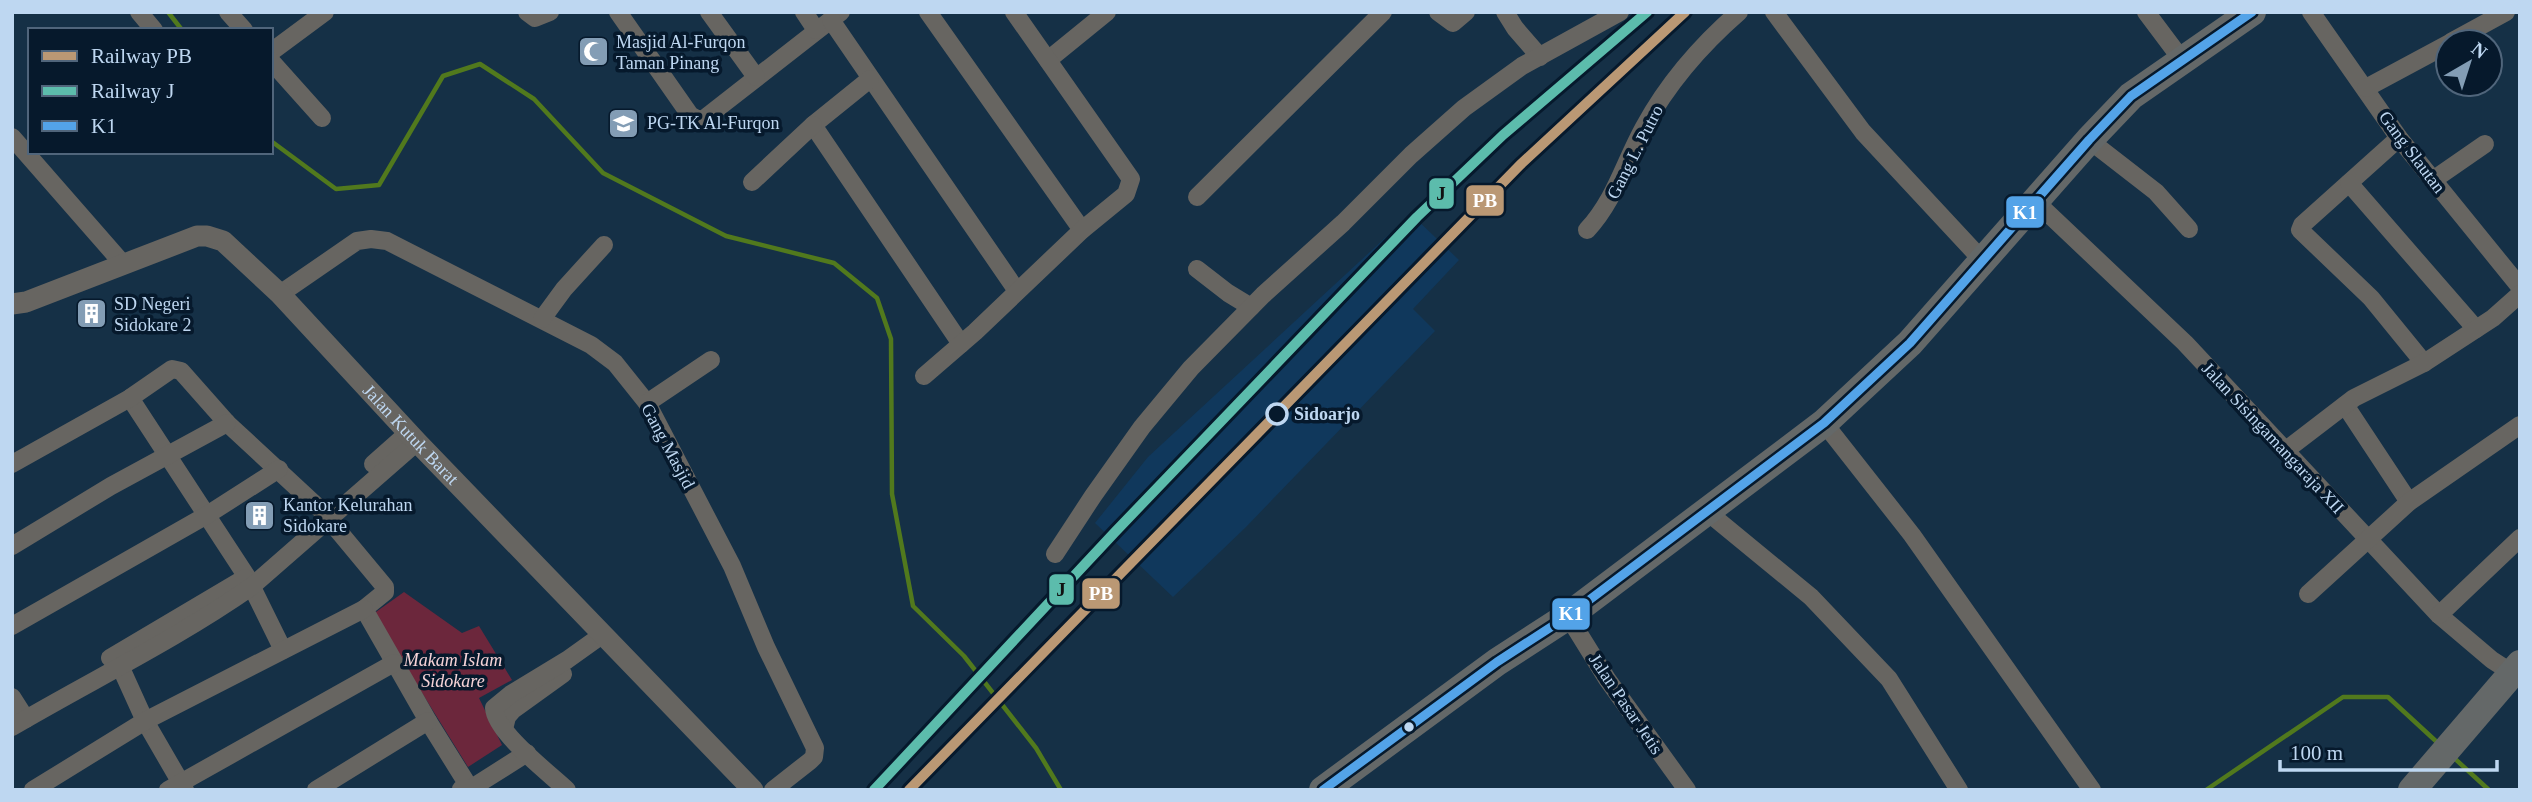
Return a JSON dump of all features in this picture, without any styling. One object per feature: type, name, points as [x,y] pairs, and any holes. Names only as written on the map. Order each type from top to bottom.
[{"type":"highway","points":[[1323,790],[1497,662],[1568,616],[1824,423],[1910,343],[2131,96],[2252,12]]},
{"type":"highway","points":[[2421,780],[2464,728],[2518,671]]},
{"type":"street","points":[[139,12],[153,28]]},
{"type":"street","points":[[228,12],[242,28]]},
{"type":"street","points":[[273,50],[325,12]]},
{"type":"street","points":[[527,12],[535,18],[550,12]]},
{"type":"street","points":[[618,12],[690,115],[699,120],[829,21]]},
{"type":"street","points":[[709,12],[756,77]]},
{"type":"street","points":[[804,12],[829,21],[1017,291]]},
{"type":"street","points":[[928,12],[1082,230]]},
{"type":"street","points":[[924,376],[961,345],[1082,230],[1126,194],[1131,179],[1014,12]]},
{"type":"street","points":[[1048,60],[1107,12]]},
{"type":"street","points":[[1197,197],[1383,12]]},
{"type":"street","points":[[1438,12],[1452,23],[1466,12]]},
{"type":"street","points":[[1506,12],[1540,57]]},
{"type":"street","points":[[1055,554],[1142,427],[1191,368],[1251,307],[1448,121],[1511,74],[1620,12]]},
{"type":"street","name":"Gang L. Putro","points":[[1587,230],[1608,204],[1628,158],[1664,95],[1684,67],[1739,12]]},
{"type":"street","points":[[1774,12],[1863,132],[1982,260]]},
{"type":"street","points":[[2146,12],[2182,60]]},
{"type":"street","name":"Gang Slautan","points":[[2311,12],[2399,138],[2520,287]]},
{"type":"street","points":[[2477,28],[2506,12]]},
{"type":"street","points":[[2365,88],[2434,51]]},
{"type":"street","points":[[273,63],[322,118]]},
{"type":"street","points":[[751,182],[813,125],[870,79]]},
{"type":"street","points":[[813,125],[961,345]]},
{"type":"street","points":[[12,137],[124,265]]},
{"type":"street","points":[[2399,138],[2302,225],[2301,230],[2371,298],[2424,363]]},
{"type":"street","points":[[2090,140],[2156,192],[2189,229]]},
{"type":"street","points":[[2433,180],[2485,144]]},
{"type":"street","points":[[2349,183],[2476,329]]},
{"type":"street","name":"Jalan Sisingamangaraja XII","points":[[2035,201],[2185,343],[2439,615],[2491,660],[2518,671]]},
{"type":"street","name":"Jalan Kutuk Barat","points":[[12,304],[26,302],[197,236],[223,241],[280,294],[413,438],[753,790]]},
{"type":"street","name":"Gang Masjid","points":[[280,294],[357,241],[387,241],[542,319],[615,363],[647,403],[732,566],[766,647],[815,748],[814,757],[773,790]]},
{"type":"street","points":[[542,319],[564,289],[604,246]]},
{"type":"street","points":[[1197,268],[1228,293],[1251,307]]},
{"type":"street","points":[[2286,450],[2354,398],[2424,363],[2493,318],[2520,294]]},
{"type":"street","points":[[647,403],[711,360]]},
{"type":"street","points":[[12,464],[176,369],[227,423],[325,514],[386,588],[385,592],[364,609],[145,721],[33,790]]},
{"type":"street","points":[[130,398],[249,582],[284,650]]},
{"type":"street","points":[[2345,405],[2409,502]]},
{"type":"street","points":[[12,546],[111,486],[227,423]]},
{"type":"street","points":[[1824,423],[1912,535],[2092,790]]},
{"type":"street","points":[[2308,594],[2409,502],[2520,425]]},
{"type":"street","points":[[17,713],[183,631],[249,582],[413,438]]},
{"type":"street","points":[[12,626],[207,515],[279,469]]},
{"type":"street","points":[[1709,509],[1716,519],[1811,597],[1889,678],[1959,790]]},
{"type":"street","points":[[2439,615],[2520,538]]},
{"type":"street","points":[[364,609],[465,788],[522,749]]},
{"type":"street","name":"Jalan Pasar Jetis","points":[[1568,616],[1607,679],[1687,790]]},
{"type":"street","points":[[568,790],[522,749],[494,715],[494,708],[605,638]]},
{"type":"street","points":[[118,661],[178,787],[394,663]]},
{"type":"street","points":[[316,790],[428,721]]},
{"type":"shaded area","points":[[1411,214],[1459,260],[1413,309],[1435,331],[1246,527],[1173,597],[1095,523],[1148,457]]},
{"type":"green space","name":"Makam Islam Sidokare","points":[[404,592],[462,633],[479,626],[512,680],[479,698],[502,745],[468,767],[373,614]]},
{"type":"waterway","points":[[168,12],[180,28]]},
{"type":"waterway","points":[[273,142],[336,189],[379,185],[443,76],[480,64],[534,99],[603,173],[726,236],[834,263],[877,298],[891,339],[892,494],[913,606],[964,656],[1036,748],[1061,790]]},
{"type":"waterway","points":[[2206,790],[2343,697],[2388,697],[2439,744]]},
{"type":"waterway","points":[[2453,757],[2489,790]]},
{"type":"rail line","name":"J","points":[[874,790],[1115,532],[1417,217],[1503,135],[1647,12]]},
{"type":"rail line","name":"PB","points":[[909,790],[1520,165],[1685,12]]},
{"type":"transit line","name":"K1","points":[[1323,790],[1497,662],[1568,616],[1824,423],[1910,343],[2131,96],[2252,12]]},
{"type":"place","name":"Masjid Al-Furqon Taman Pinang","points":[[593,52]]},
{"type":"place","name":"PG-TK Al-Furqon","points":[[624,123]]},
{"type":"place","name":"SD Negeri Sidokare 2","points":[[91,314]]},
{"type":"place","name":"Sidoarjo","points":[[1277,414]]},
{"type":"place","name":"Kantor Kelurahan Sidokare","points":[[260,515]]}]
